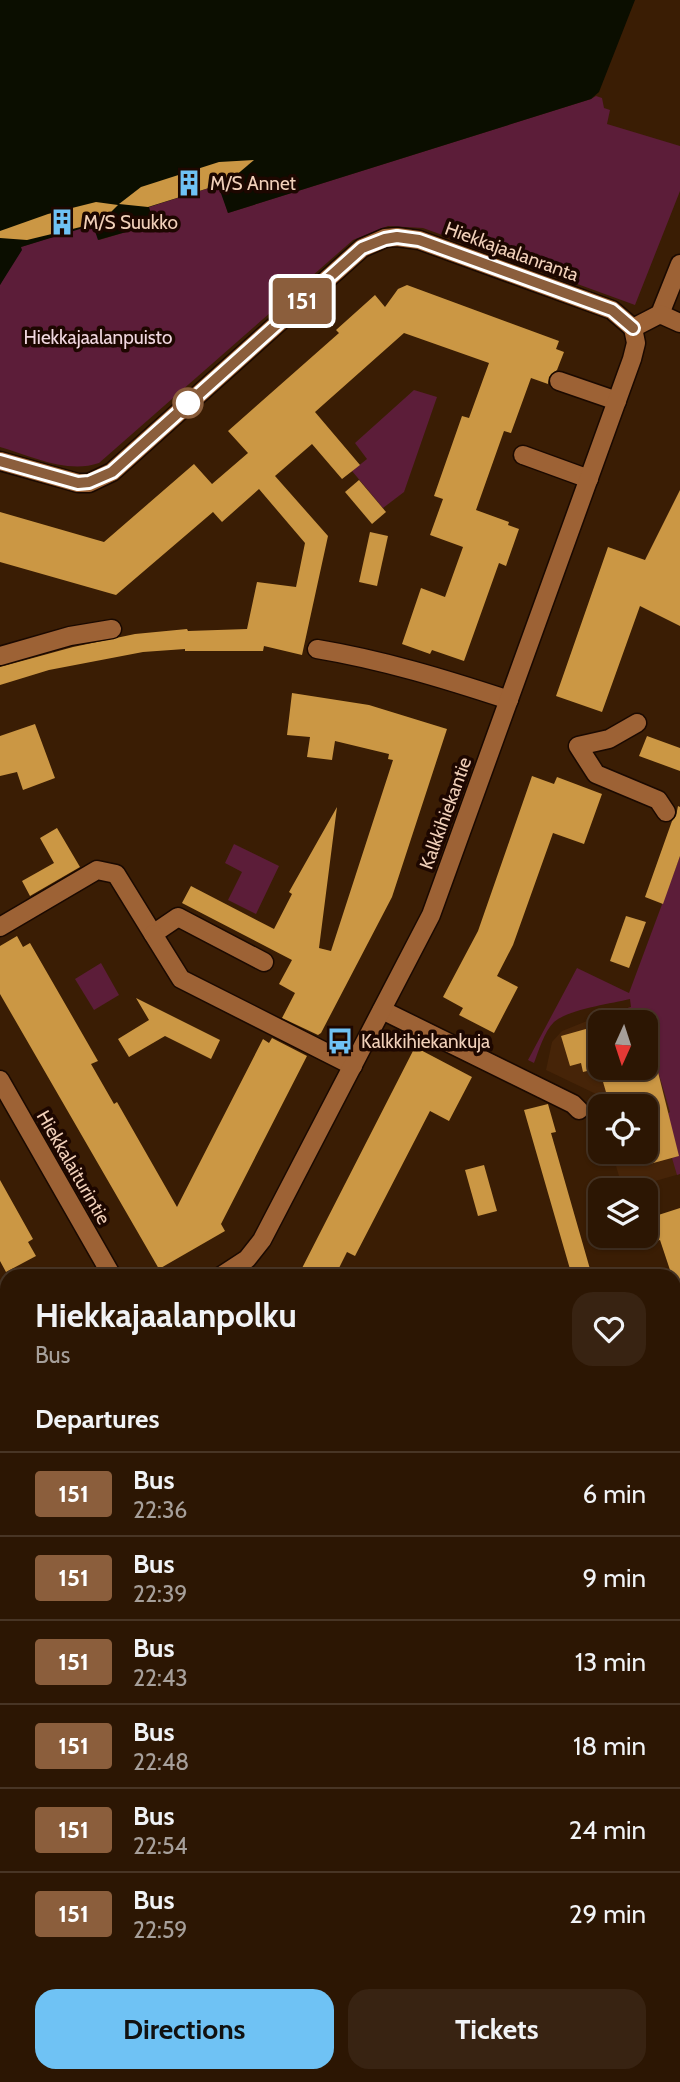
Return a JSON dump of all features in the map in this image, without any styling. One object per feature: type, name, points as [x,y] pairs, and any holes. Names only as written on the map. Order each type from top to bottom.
[{"type":"street","name":"Hiekkajaalanranta","points":[[0,461],[78,483],[89,482],[112,472],[362,248],[385,239],[397,237],[439,247],[612,310],[633,328]]},
{"type":"street","points":[[633,328],[660,314],[680,264]]},
{"type":"street","points":[[660,314],[680,323]]},
{"type":"street","name":"Kalkkihiekantie","points":[[232,1269],[247,1259],[262,1240],[431,915],[617,401],[636,343],[633,328]]},
{"type":"street","points":[[559,381],[617,401]]},
{"type":"street","points":[[523,455],[589,479]]},
{"type":"street","points":[[0,656],[70,636],[112,629]]},
{"type":"street","points":[[317,649],[368,658],[509,700]]},
{"type":"street","points":[[637,723],[609,738],[578,746],[596,774],[659,800],[666,811]]},
{"type":"street","points":[[0,927],[97,870],[116,874],[181,979],[353,1066]]},
{"type":"street","points":[[153,934],[178,917],[264,962]]},
{"type":"street","points":[[382,1010],[573,1104],[579,1110]]},
{"type":"street","name":"Hiekkalaiturintie","points":[[0,1080],[108,1269]]},
{"type":"shaded area","points":[[0,0],[635,0],[599,92],[591,99],[228,213],[218,185],[149,207],[154,224],[98,240],[93,225],[21,247],[22,250],[0,285]]},
{"type":"shaded area","points":[[588,1021],[588,1080],[658,1080],[658,1026],[680,1042],[680,1174],[658,1180],[658,1178],[620,1178],[615,1164],[658,1164],[658,1094],[596,1094],[546,1070],[552,1042],[562,1031]]},
{"type":"green space","name":"Hiekkajaalanpuisto","points":[[596,96],[602,98],[604,108],[610,110],[607,124],[680,146],[680,191],[635,305],[423,228],[388,226],[353,240],[99,463],[87,466],[62,465],[0,447],[0,285],[21,247],[93,224],[99,240],[153,224],[148,207],[219,185],[228,213]]},
{"type":"green space","points":[[414,390],[437,397],[404,492],[383,508],[352,471],[367,459],[355,443]]},
{"type":"green space","points":[[234,844],[279,866],[256,914],[228,900],[242,872],[225,863]]},
{"type":"green space","points":[[680,856],[680,1174],[677,1175],[672,1158],[678,1156],[667,1114],[670,1112],[658,1071],[658,1010],[620,1010],[631,1007],[630,999],[579,1010],[554,1022],[542,1041],[534,1063],[528,1060],[577,968],[629,993]]},
{"type":"green space","points":[[101,963],[119,995],[94,1010],[75,979]]},
{"type":"building","name":"M/S Annet","points":[[254,160],[228,182],[148,207],[119,204],[141,187],[219,162]]},
{"type":"building","name":"M/S Suukko","points":[[96,202],[118,205],[104,219],[93,224],[27,240],[0,238],[0,231],[48,214]]},
{"type":"building","points":[[407,285],[559,341],[556,349],[564,352],[557,370],[549,377],[548,384],[531,378],[511,433],[504,431],[476,510],[509,522],[508,525],[519,529],[506,566],[499,563],[464,661],[432,650],[430,654],[402,644],[421,588],[445,597],[463,547],[430,535],[443,499],[434,496],[462,416],[469,418],[489,363],[404,333],[315,412],[360,465],[342,479],[312,444],[275,476],[328,536],[302,655],[264,646],[263,651],[185,649],[143,652],[49,670],[0,685],[0,667],[73,647],[135,634],[187,629],[247,629],[257,582],[296,587],[305,543],[259,489],[222,522],[213,512],[116,595],[0,562],[0,512],[104,542],[194,464],[212,484],[248,453],[228,431],[339,333],[336,330],[375,295],[385,307],[398,289]]},
{"type":"building","points":[[359,480],[386,512],[372,524],[345,492]]},
{"type":"building","points":[[680,490],[680,626],[640,606],[602,712],[556,696],[608,547],[645,560]]},
{"type":"building","points":[[370,532],[388,536],[377,586],[359,582]]},
{"type":"building","points":[[292,693],[369,705],[447,729],[392,897],[318,1035],[282,1018],[295,993],[279,984],[292,960],[182,903],[191,886],[274,929],[292,894],[289,892],[337,807],[319,948],[331,951],[393,760],[388,759],[389,754],[335,741],[332,760],[307,757],[310,737],[287,735]]},
{"type":"building","points":[[35,724],[55,778],[23,790],[17,772],[0,776],[0,736]]},
{"type":"building","points":[[647,736],[680,748],[680,771],[639,756]]},
{"type":"building","points":[[532,776],[554,784],[557,777],[602,794],[584,844],[553,833],[513,945],[497,976],[518,987],[494,1033],[459,1015],[463,1008],[443,997],[478,931]]},
{"type":"building","points":[[678,806],[680,856],[663,904],[645,897]]},
{"type":"building","points":[[57,828],[80,867],[30,896],[22,881],[54,863],[40,838]]},
{"type":"building","points":[[626,916],[646,922],[629,968],[610,961]]},
{"type":"building","points":[[17,936],[23,947],[30,943],[98,1061],[91,1064],[114,1104],[117,1102],[177,1207],[263,1039],[269,1043],[272,1038],[307,1056],[221,1224],[225,1231],[159,1269],[0,994],[0,946]]},
{"type":"building","points":[[136,998],[220,1040],[211,1059],[165,1036],[129,1057],[118,1039],[149,1020]]},
{"type":"building","points":[[588,1028],[588,1071],[583,1072],[581,1063],[570,1066],[561,1036]]},
{"type":"building","points":[[415,1047],[472,1077],[449,1121],[430,1111],[355,1256],[347,1252],[338,1269],[302,1269]]},
{"type":"building","points":[[658,1072],[679,1156],[658,1162],[658,1094],[607,1094],[602,1080],[658,1080]]},
{"type":"building","points":[[548,1104],[556,1132],[551,1133],[590,1269],[570,1269],[524,1110]]},
{"type":"building","points":[[484,1165],[497,1211],[478,1216],[465,1170]]},
{"type":"building","points":[[0,1180],[33,1239],[28,1242],[36,1256],[12,1269],[4,1269],[0,1261]]},
{"type":"building","points":[[680,1208],[680,1269],[670,1269],[660,1240],[658,1215]]},
{"type":"bus line","name":"151","points":[[0,461],[78,483],[102,478],[112,472],[362,248],[385,239],[397,237],[419,240],[439,247],[612,310],[633,328]]},
{"type":"place","name":"M/S Annet","points":[[189,183]]},
{"type":"place","name":"M/S Suukko","points":[[62,222]]},
{"type":"place","name":"Kalkkihiekankuja","points":[[340,1041]]}]
